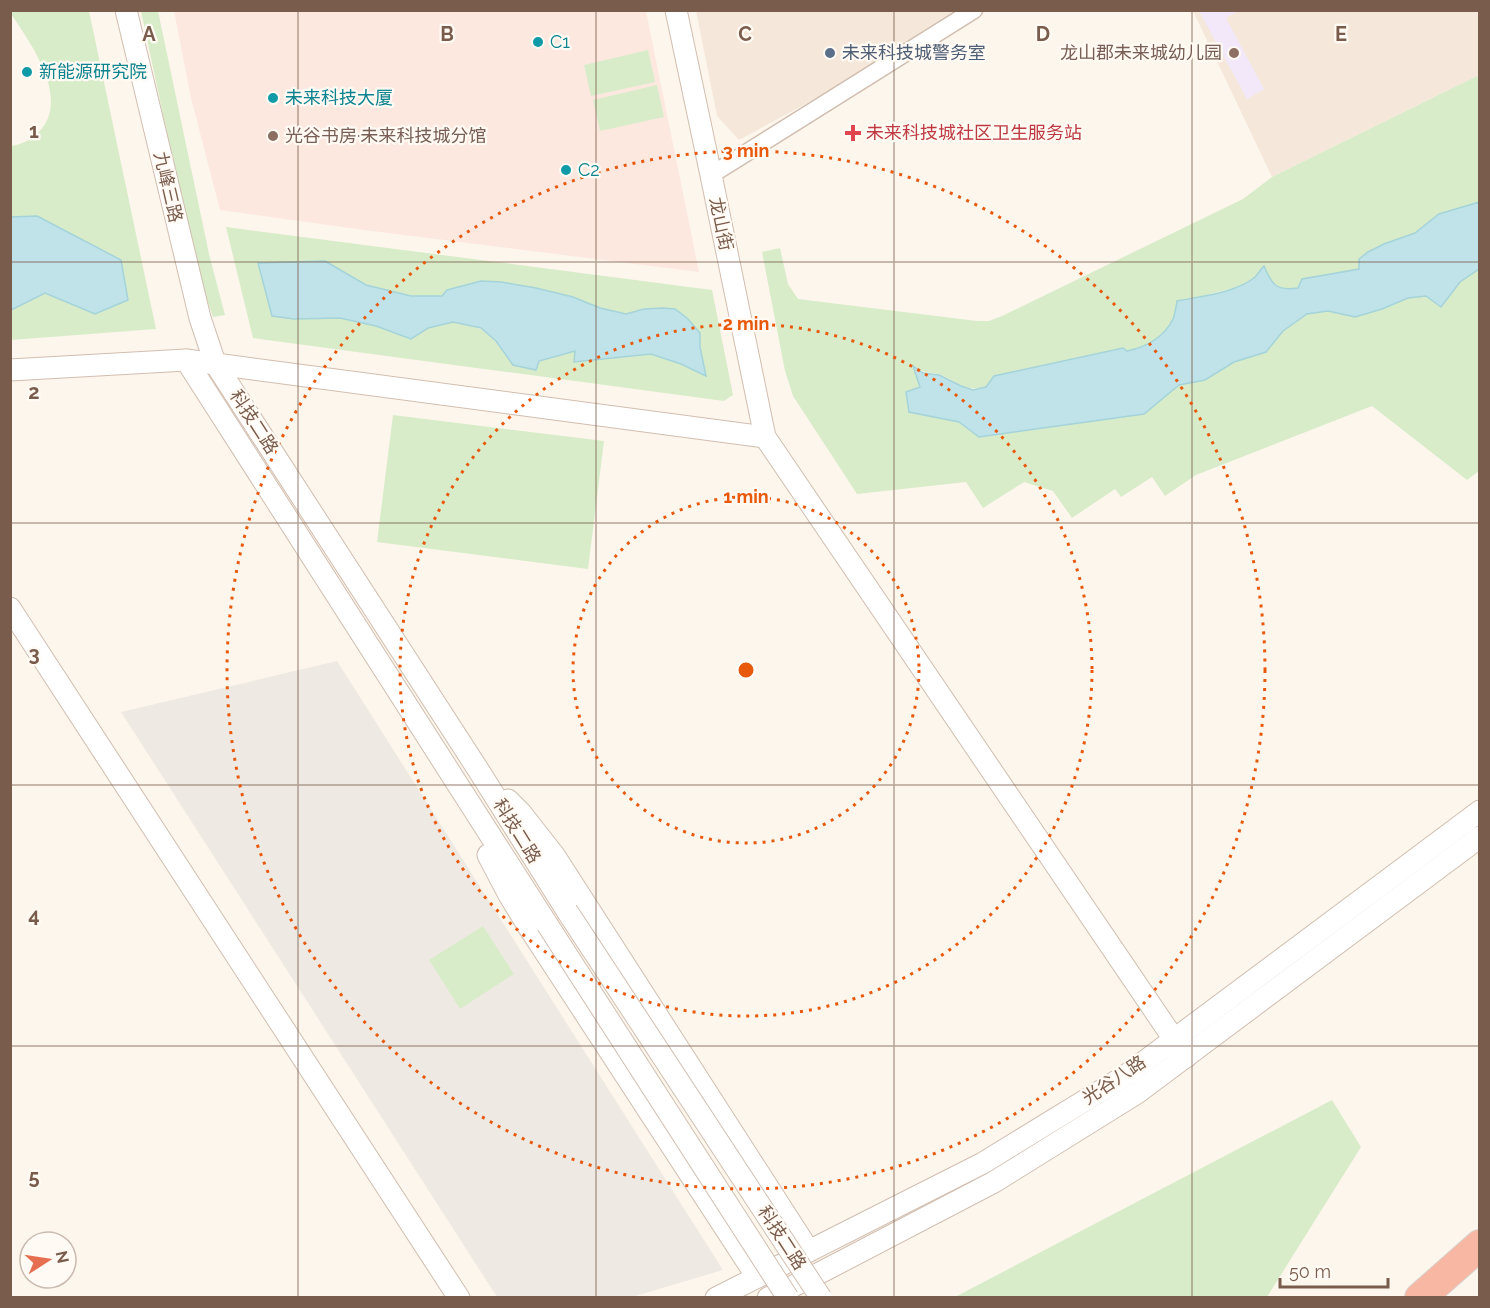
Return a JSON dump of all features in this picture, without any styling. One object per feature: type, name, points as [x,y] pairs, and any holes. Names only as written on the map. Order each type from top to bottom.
[{"type":"highway","points":[[1420,1298],[1479,1245]]},
{"type":"street","name":"九峰三路","points":[[126,10],[197,308],[215,363]]},
{"type":"street","name":"龙山街","points":[[676,10],[765,437]]},
{"type":"street","points":[[711,175],[974,10]]},
{"type":"street","points":[[10,370],[186,360],[765,437],[1186,1057]]},
{"type":"street","name":"科技二路","points":[[186,360],[788,1298]]},
{"type":"street","name":"科技二路","points":[[215,363],[567,911],[821,1298]]},
{"type":"street","points":[[10,608],[459,1298]]},
{"type":"street","points":[[479,771],[521,813],[554,855],[809,1251]]},
{"type":"street","points":[[458,785],[484,847],[514,902],[757,1277]]},
{"type":"street","name":"光谷八路","points":[[716,1298],[983,1163],[1125,1076],[1479,811]]},
{"type":"street","name":"光谷八路","points":[[768,1298],[994,1182],[1137,1094],[1479,837]]},
{"type":"shaded area","points":[[174,11],[646,11],[699,272],[220,210],[191,98]]},
{"type":"shaded area","points":[[696,11],[966,11],[947,27],[739,140],[717,116]]},
{"type":"shaded area","points":[[1193,11],[1479,11],[1479,75],[1272,177]]},
{"type":"shaded area","name":"龙山郡未来城幼儿园","points":[[1199,11],[1238,11],[1226,18],[1264,89],[1247,99]]},
{"type":"shaded area","points":[[337,661],[723,1270],[632,1297],[497,1297],[121,712]]},
{"type":"green space","points":[[11,11],[89,11],[156,329],[11,340],[11,310],[45,292],[94,313],[121,260],[37,216],[11,217],[11,146],[21,144],[42,129],[50,111],[51,97],[43,67]]},
{"type":"green space","points":[[141,11],[158,11],[209,254],[225,315],[213,317],[196,269]]},
{"type":"green space","points":[[648,50],[655,82],[591,96],[584,65]]},
{"type":"green space","points":[[1479,75],[1479,202],[1439,214],[1415,233],[1368,252],[1360,269],[1302,279],[1298,288],[1291,289],[1280,287],[1272,282],[1264,266],[1256,276],[1241,286],[1177,301],[1174,317],[1165,331],[1141,347],[1127,351],[1123,348],[994,376],[986,387],[978,388],[967,388],[941,375],[913,367],[921,387],[906,392],[909,412],[959,422],[979,437],[1144,414],[1179,385],[1205,380],[1234,362],[1265,352],[1283,331],[1307,314],[1328,311],[1355,317],[1408,298],[1426,295],[1441,307],[1460,282],[1479,269],[1479,471],[1467,480],[1372,406],[1196,475],[1165,496],[1152,477],[1121,497],[1115,489],[1072,518],[1053,491],[1024,482],[983,508],[966,482],[857,494],[793,396],[785,371],[762,252],[780,248],[788,284],[798,299],[989,321],[1243,199],[1272,177]]},
{"type":"green space","points":[[657,85],[664,117],[600,131],[593,100]]},
{"type":"green space","points":[[226,227],[712,290],[733,395],[724,401],[253,338]],"holes":[[[325,261],[366,285],[411,296],[442,296],[447,290],[481,281],[501,282],[573,297],[600,308],[626,314],[644,309],[700,333],[700,347],[706,375],[651,354],[575,362],[575,351],[539,361],[536,370],[513,365],[496,341],[481,329],[453,322],[428,328],[411,339],[376,326],[340,318],[294,319],[258,263]]]},
{"type":"green space","points":[[393,415],[604,441],[588,569],[377,542]]},
{"type":"green space","points":[[483,926],[514,974],[460,1009],[429,960]]},
{"type":"green space","points":[[1332,1100],[1361,1147],[1267,1297],[955,1297]]},
{"type":"water","points":[[1479,202],[1479,269],[1460,282],[1441,307],[1426,296],[1408,298],[1355,317],[1328,311],[1307,314],[1283,331],[1266,352],[1234,362],[1205,380],[1179,385],[1144,414],[979,437],[959,422],[909,412],[906,392],[920,387],[913,366],[923,373],[939,375],[973,390],[986,387],[994,376],[1123,348],[1127,351],[1134,349],[1148,344],[1165,331],[1173,319],[1177,301],[1238,287],[1255,277],[1264,266],[1272,282],[1280,287],[1291,289],[1298,288],[1302,279],[1359,269],[1359,259],[1368,252],[1415,233],[1439,214]]},
{"type":"water","points":[[37,216],[121,260],[128,300],[95,314],[45,293],[11,310],[11,217]]},
{"type":"water","points":[[325,261],[366,285],[411,296],[442,296],[447,290],[481,281],[536,288],[626,314],[644,309],[675,309],[687,318],[700,333],[700,347],[706,376],[681,364],[651,354],[574,362],[575,351],[539,361],[536,370],[513,365],[496,341],[481,328],[453,322],[428,328],[411,339],[376,326],[340,318],[294,319],[272,316],[258,263]]},
{"type":"place","name":"C1","points":[[538,42]]},
{"type":"place","name":"未来科技城警务室","points":[[830,53]]},
{"type":"place","name":"龙山郡未来城幼儿园","points":[[1234,53]]},
{"type":"place","name":"新能源研究院","points":[[27,72]]},
{"type":"place","name":"未来科技大厦","points":[[273,98]]},
{"type":"place","name":"未来科技城社区卫生服务站","points":[[853,133]]},
{"type":"place","name":"光谷书房·未来科技城分馆","points":[[273,136]]},
{"type":"place","name":"C2","points":[[566,170]]}]
